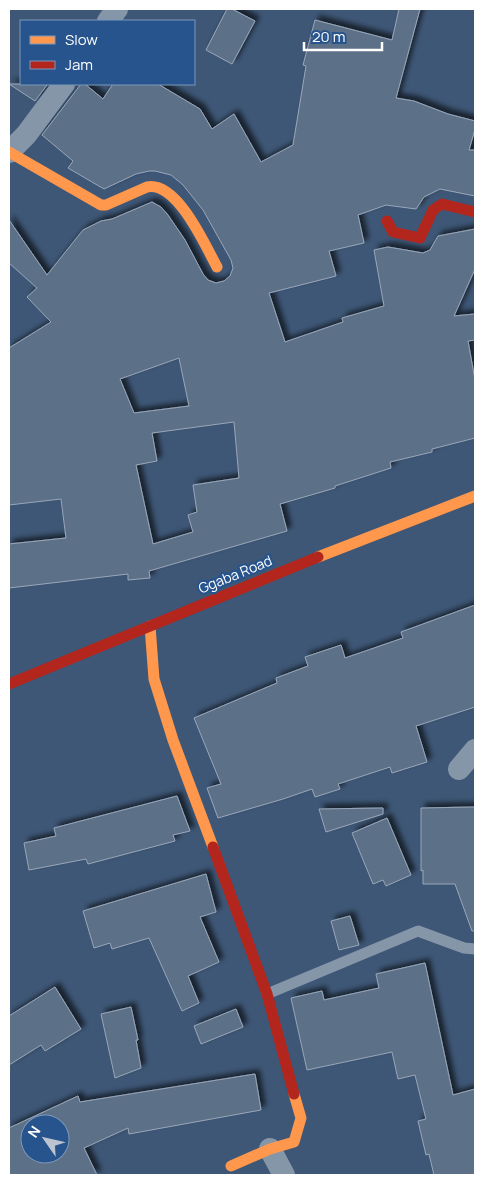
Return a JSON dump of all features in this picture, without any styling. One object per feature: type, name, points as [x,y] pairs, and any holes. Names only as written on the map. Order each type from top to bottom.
[{"type":"street","points":[[109,20],[117,9]]},
{"type":"street","points":[[63,85],[26,135],[9,152],[101,205],[106,206],[151,186],[159,187],[168,192],[188,215],[217,267]]},
{"type":"street","points":[[387,222],[394,232],[420,238],[433,210],[442,204],[475,212]]},
{"type":"street","name":"Ggaba Road","points":[[9,684],[288,568],[475,496]]},
{"type":"street","points":[[150,626],[154,679],[173,740],[267,994],[300,1118],[294,1142],[270,1149],[231,1166]]},
{"type":"street","points":[[459,769],[475,750]]},
{"type":"street","points":[[270,1149],[284,1175]]},
{"type":"lane","points":[[267,994],[418,931],[464,948],[475,949]]},
{"type":"building","points":[[227,9],[232,9],[255,21],[232,64],[206,50]]},
{"type":"building","points":[[399,9],[420,9],[396,98],[414,101],[448,114],[475,121],[475,129],[469,150],[475,150],[475,196],[440,189],[424,197],[416,209],[386,205],[358,215],[364,243],[329,251],[336,276],[269,293],[285,342],[343,322],[342,318],[384,306],[374,250],[388,247],[423,253],[430,250],[438,236],[475,229],[475,269],[454,316],[475,314],[475,340],[468,341],[475,380],[475,438],[432,449],[432,452],[390,462],[391,468],[335,486],[335,488],[280,504],[287,531],[149,571],[150,578],[128,580],[128,574],[9,588],[9,544],[66,538],[61,499],[9,505],[9,348],[51,322],[27,297],[37,288],[9,263],[9,220],[47,275],[83,230],[101,221],[112,219],[152,202],[161,207],[168,215],[208,280],[216,283],[224,281],[230,276],[233,268],[231,260],[203,210],[183,185],[171,175],[149,171],[136,174],[104,189],[68,168],[73,161],[42,135],[80,85],[86,85],[103,99],[112,85],[160,85],[200,109],[212,129],[234,114],[261,162],[293,145],[306,66],[303,65],[315,20],[392,40]],"holes":[[[179,358],[189,406],[134,413],[120,379]],[[234,422],[239,478],[193,485],[197,512],[188,515],[193,532],[153,544],[136,465],[157,461],[152,433]]]},
{"type":"building","points":[[9,84],[47,85],[35,101]]},
{"type":"building","points":[[475,605],[475,707],[416,726],[427,762],[392,773],[390,767],[338,784],[340,789],[315,797],[312,789],[218,818],[207,788],[221,784],[194,718],[277,683],[276,678],[308,666],[305,657],[341,645],[345,658],[403,638],[401,632]]},
{"type":"building","points":[[177,796],[190,831],[173,835],[175,841],[88,864],[86,859],[29,870],[24,843],[56,836],[54,828]]},
{"type":"building","points":[[475,807],[475,931],[472,931],[455,884],[423,884],[423,870],[421,871],[421,808]]},
{"type":"building","points":[[383,808],[383,814],[326,832],[319,809]]},
{"type":"building","points":[[387,818],[411,875],[386,886],[383,880],[373,884],[352,833]]},
{"type":"building","points":[[206,874],[216,912],[200,917],[219,962],[188,976],[199,1003],[182,1011],[149,938],[112,949],[110,943],[94,948],[83,911]]},
{"type":"building","points":[[350,916],[359,945],[339,950],[331,921]]},
{"type":"building","points":[[425,963],[453,1095],[475,1089],[475,1175],[434,1175],[429,1154],[426,1155],[418,1121],[426,1119],[415,1075],[398,1079],[392,1052],[307,1070],[291,998],[322,991],[324,1000],[379,988],[376,974]]},
{"type":"building","points":[[55,987],[81,1029],[45,1051],[41,1045],[9,1065],[9,1016]]},
{"type":"building","points":[[131,1007],[138,1040],[136,1040],[141,1068],[115,1078],[101,1014]]},
{"type":"building","points":[[236,1009],[243,1027],[201,1044],[194,1026]]},
{"type":"building","points":[[255,1074],[261,1110],[129,1134],[128,1128],[84,1148],[97,1175],[9,1175],[9,1128],[20,1123],[20,1164],[70,1164],[70,1114],[39,1114],[78,1096],[80,1102]]},
{"type":"traffic: slow","points":[[9,152],[101,205],[106,205],[147,187],[158,188],[169,194],[189,216],[217,267]]},
{"type":"traffic: slow","points":[[318,557],[475,496]]},
{"type":"traffic: slow","points":[[150,626],[154,679],[173,740],[213,847]]},
{"type":"traffic: slow","points":[[231,1166],[270,1149],[294,1142],[301,1118],[294,1094]]},
{"type":"traffic: jam","points":[[387,221],[393,232],[420,238],[433,210],[442,204],[475,212]]},
{"type":"traffic: jam","points":[[9,684],[318,557]]},
{"type":"traffic: jam","points":[[213,847],[267,994],[294,1094]]}]
